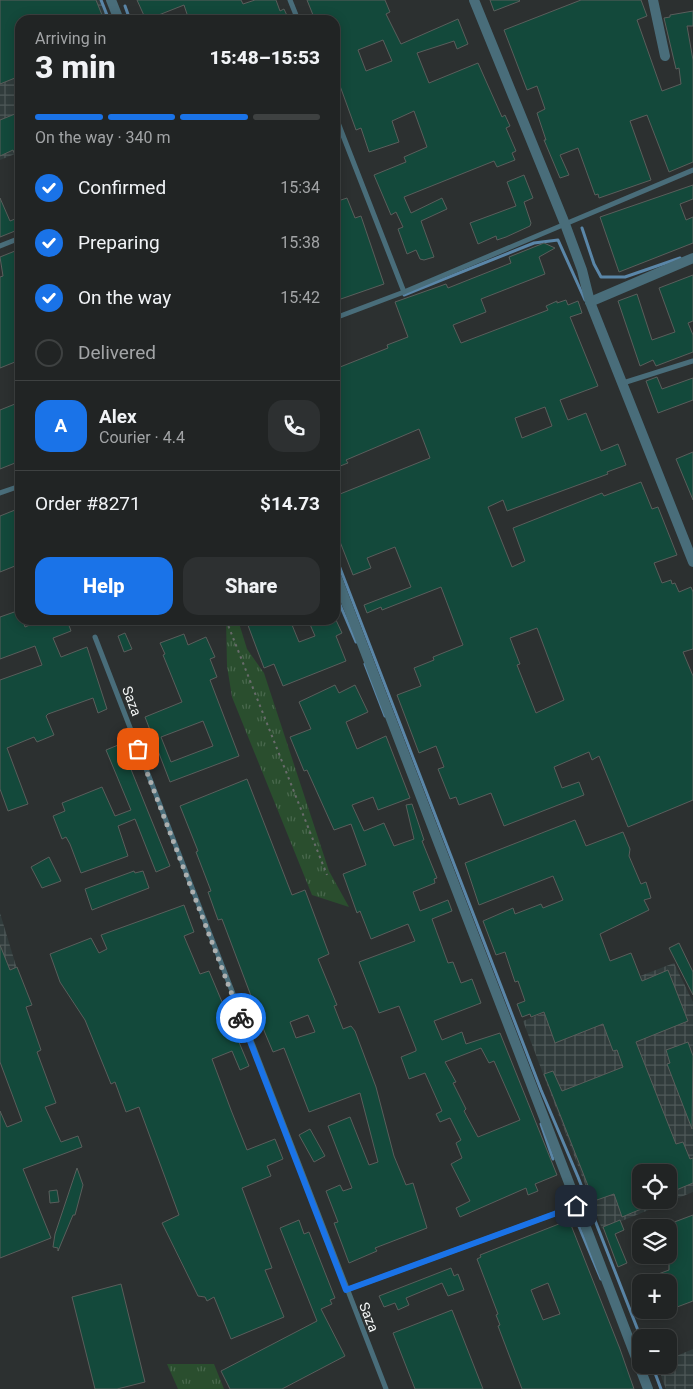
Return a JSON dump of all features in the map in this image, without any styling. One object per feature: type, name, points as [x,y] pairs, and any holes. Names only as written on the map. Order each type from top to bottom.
[{"type":"street","points":[[111,0],[117,15]]},
{"type":"street","points":[[474,0],[566,224],[582,270],[590,302],[693,562]]},
{"type":"street","points":[[653,0],[665,56]]},
{"type":"street","points":[[590,302],[693,258]]},
{"type":"street","points":[[340,586],[576,1206],[648,1389]]},
{"type":"lane","points":[[290,0],[296,15]]},
{"type":"lane","points":[[340,128],[404,292]]},
{"type":"lane","points":[[340,316],[404,292],[693,170]]},
{"type":"lane","points":[[0,246],[15,240]]},
{"type":"lane","points":[[623,382],[693,361]]},
{"type":"lane","points":[[0,493],[15,487]]},
{"type":"lane","name":"Saza","points":[[95,637],[346,1290],[386,1389]]},
{"type":"lane","points":[[346,1290],[576,1206]]},
{"type":"path","points":[[228,625],[327,875]]},
{"type":"shaded area","points":[[24,0],[102,0],[107,15],[15,15],[15,154],[0,160],[0,8]]},
{"type":"shaded area","points":[[0,913],[17,969],[0,974]]},
{"type":"shaded area","points":[[674,963],[693,1002],[693,1192],[677,1199],[677,1164],[632,1164],[632,1209],[651,1209],[602,1229],[523,1021]]},
{"type":"shaded area","points":[[693,1349],[693,1389],[666,1389],[660,1374],[677,1374],[677,1356]]},
{"type":"green space","points":[[226,625],[240,625],[247,649],[264,673],[329,871],[349,907],[312,895],[232,697],[227,666]]},
{"type":"green space","points":[[167,1364],[214,1364],[224,1389],[178,1389]]},
{"type":"building","points":[[0,0],[96,0],[102,15],[15,15],[15,78],[0,84]]},
{"type":"building","points":[[137,0],[241,0],[243,4],[255,0],[276,0],[280,11],[284,9],[287,15],[187,15],[184,5],[159,15],[144,15]]},
{"type":"building","points":[[307,0],[385,0],[390,12],[386,14],[401,44],[458,19],[468,44],[457,49],[454,41],[417,53],[429,83],[478,63],[502,117],[505,115],[510,126],[506,128],[516,151],[512,153],[515,160],[497,167],[494,161],[404,197],[411,213],[442,198],[447,209],[421,221],[434,257],[424,260],[420,259],[416,250],[407,254],[398,229],[403,227],[396,212],[391,215],[374,175],[406,162],[404,157],[427,147],[414,111],[392,121],[399,142],[369,152],[361,128],[356,130],[340,86],[340,15],[313,15]],"holes":[[[383,40],[392,61],[366,71],[358,50]]]},
{"type":"building","points":[[490,0],[519,0],[520,1],[494,11]]},
{"type":"building","points":[[581,0],[641,0],[647,16],[637,20],[662,91],[681,84],[679,68],[676,69],[664,18],[670,17],[670,15],[693,11],[693,26],[687,26],[693,60],[693,162],[669,172],[647,115],[630,121],[651,180],[599,198],[598,194],[595,195],[578,148],[560,155],[569,175],[560,178],[544,140],[546,140],[537,113],[545,109],[537,86],[527,90],[504,30]]},
{"type":"building","points":[[15,114],[15,155],[13,150],[0,156],[0,120]]},
{"type":"building","points":[[524,175],[533,198],[524,202],[531,223],[530,226],[506,237],[497,240],[496,236],[478,244],[470,223],[516,206],[507,182]]},
{"type":"building","points":[[693,185],[693,199],[680,204],[686,220],[693,217],[693,243],[619,272],[600,217]]},
{"type":"building","points":[[0,198],[10,221],[15,219],[15,231],[0,237]]},
{"type":"building","points":[[347,198],[355,218],[361,216],[384,284],[340,299],[340,200]]},
{"type":"building","points":[[544,243],[555,248],[539,257],[545,274],[481,299],[486,312],[453,325],[461,343],[548,310],[546,306],[557,301],[557,303],[566,300],[568,305],[578,301],[582,313],[570,317],[598,386],[560,400],[568,420],[586,413],[601,451],[618,444],[626,465],[607,472],[608,474],[507,511],[503,500],[488,507],[512,567],[525,561],[513,528],[602,493],[604,496],[641,482],[652,509],[658,507],[677,555],[654,563],[662,583],[671,580],[672,584],[675,583],[679,592],[691,587],[693,592],[693,649],[683,652],[693,676],[693,800],[628,827],[599,756],[592,760],[589,752],[554,767],[562,788],[579,782],[584,795],[504,826],[491,793],[459,805],[456,797],[450,799],[438,769],[444,767],[436,746],[419,753],[397,695],[421,686],[414,668],[434,660],[433,657],[463,645],[441,587],[382,610],[381,607],[367,613],[364,605],[411,587],[395,547],[367,558],[371,568],[353,575],[340,542],[340,494],[430,458],[419,429],[346,460],[348,463],[340,466],[340,367],[388,348],[387,345],[408,337],[395,302],[446,284],[448,288],[511,263],[509,257]],"holes":[[[545,407],[552,426],[522,438],[515,418]],[[537,628],[564,700],[536,713],[517,665],[520,664],[510,638]]]},
{"type":"building","points":[[15,251],[15,362],[0,368],[0,277],[3,276],[0,257]]},
{"type":"building","points":[[693,275],[693,321],[688,323],[693,335],[693,352],[656,366],[653,360],[640,366],[618,301],[637,294],[652,340],[675,332],[659,288]]},
{"type":"building","points":[[657,377],[662,389],[693,378],[693,400],[658,413],[646,381]]},
{"type":"building","points":[[15,404],[15,463],[0,469],[0,410]]},
{"type":"building","points":[[693,452],[693,500],[676,459]]},
{"type":"building","points":[[15,510],[15,566],[0,572],[0,516]]},
{"type":"building","points":[[15,612],[15,625],[24,625],[25,627],[30,625],[69,625],[71,631],[53,638],[61,657],[87,647],[107,709],[98,713],[93,698],[48,714],[46,716],[54,735],[37,742],[34,737],[7,748],[28,804],[8,811],[0,789],[0,680],[42,665],[35,646],[0,659],[0,617]]},
{"type":"building","points":[[248,625],[292,625],[299,642],[315,636],[310,625],[338,625],[342,633],[336,636],[346,661],[283,686],[274,664],[264,668]]},
{"type":"building","points":[[125,633],[132,649],[124,652],[118,636]]},
{"type":"building","points":[[184,634],[188,645],[206,637],[215,657],[210,659],[217,677],[210,680],[239,756],[170,782],[145,717],[182,702],[160,643]],"holes":[[[203,721],[213,746],[171,762],[161,737]]]},
{"type":"building","points":[[335,685],[339,693],[355,685],[368,712],[346,722],[357,749],[386,736],[410,798],[378,810],[373,797],[352,805],[364,831],[384,823],[394,846],[414,839],[406,805],[412,804],[424,840],[422,841],[437,878],[434,879],[435,883],[413,892],[420,911],[448,900],[452,911],[432,919],[448,963],[453,962],[461,983],[472,979],[481,1003],[434,1021],[442,1040],[462,1032],[466,1044],[500,1033],[557,1175],[535,1184],[538,1191],[528,1195],[526,1188],[460,1217],[456,1208],[470,1201],[451,1164],[462,1158],[456,1143],[461,1140],[450,1118],[440,1122],[436,1114],[442,1111],[425,1073],[409,1079],[401,1057],[416,1051],[416,1049],[399,1006],[379,1013],[359,962],[415,941],[408,924],[371,939],[360,911],[357,913],[343,874],[366,865],[351,824],[334,830],[307,770],[304,771],[290,737],[311,729],[299,702]],"holes":[[[481,1048],[489,1063],[494,1061],[520,1120],[478,1137],[464,1111],[466,1109],[453,1083],[456,1082],[445,1062]]]},
{"type":"building","points":[[123,743],[131,761],[128,762],[170,866],[156,872],[135,819],[118,826],[128,856],[81,873],[70,844],[66,837],[62,839],[53,816],[65,811],[62,803],[102,787],[115,816],[131,810],[106,750]]},
{"type":"building","points":[[247,779],[292,895],[305,890],[329,954],[318,959],[337,1005],[334,1006],[343,1029],[351,1026],[355,1031],[376,1087],[394,1156],[406,1185],[413,1183],[427,1228],[375,1248],[377,1251],[349,1263],[334,1223],[338,1222],[326,1191],[340,1185],[343,1191],[352,1188],[328,1126],[350,1117],[369,1165],[378,1162],[360,1093],[309,1112],[284,1048],[273,1052],[222,919],[218,920],[208,892],[211,891],[196,852],[198,851],[180,806]],"holes":[[[308,1015],[315,1032],[296,1038],[290,1022]]]},
{"type":"building","points":[[575,820],[586,846],[623,832],[630,849],[629,856],[641,884],[646,882],[651,898],[644,900],[649,910],[600,934],[610,961],[631,953],[642,981],[668,970],[688,1021],[636,1042],[676,1144],[683,1142],[690,1159],[693,1158],[693,1183],[677,1190],[677,1164],[632,1164],[632,1209],[641,1209],[622,1217],[614,1194],[594,1201],[544,1074],[553,1071],[562,1091],[623,1067],[617,1050],[613,1051],[603,1024],[555,1043],[544,1012],[531,1017],[530,1014],[522,1017],[517,1004],[525,1001],[518,981],[515,982],[505,952],[496,955],[483,921],[513,908],[515,914],[541,904],[543,908],[563,900],[553,876],[479,905],[465,863]]},
{"type":"building","points":[[49,857],[61,881],[42,888],[31,867]]},
{"type":"building","points":[[134,871],[135,873],[143,871],[149,888],[92,910],[85,889]]},
{"type":"building","points":[[184,905],[194,932],[184,936],[200,974],[209,971],[249,1066],[240,1070],[232,1051],[212,1059],[231,1110],[247,1150],[275,1139],[283,1159],[267,1166],[271,1176],[242,1188],[272,1268],[265,1270],[284,1317],[231,1339],[214,1297],[207,1301],[205,1297],[198,1296],[162,1223],[179,1215],[139,1107],[126,1112],[115,1082],[111,1084],[85,1020],[60,982],[50,954],[91,938],[99,953],[107,949],[101,935]]},
{"type":"building","points":[[679,943],[693,972],[693,995],[669,948]]},
{"type":"building","points":[[0,945],[10,970],[17,967],[32,1005],[26,1007],[41,1050],[37,1052],[56,1103],[45,1107],[61,1142],[78,1136],[82,1147],[23,1169],[51,1238],[0,1258],[0,1111],[7,1127],[22,1121],[0,1062]]},
{"type":"building","points":[[688,1042],[693,1056],[692,1129],[667,1064],[670,1063],[666,1050]]},
{"type":"building","points":[[310,1129],[325,1156],[314,1162],[299,1135]]},
{"type":"building","points":[[77,1168],[83,1185],[75,1215],[73,1215],[58,1251],[58,1248],[53,1247],[55,1234]]},
{"type":"building","points":[[57,1190],[59,1202],[50,1203],[49,1191]]},
{"type":"building","points":[[693,1215],[693,1301],[677,1307],[677,1274],[658,1274],[669,1270],[669,1264],[677,1264],[677,1221]]},
{"type":"building","points":[[299,1220],[304,1234],[309,1232],[335,1298],[330,1300],[332,1304],[321,1309],[345,1356],[282,1389],[230,1389],[221,1371],[317,1321],[280,1228]]},
{"type":"building","points":[[569,1220],[634,1389],[522,1389],[498,1326],[500,1325],[496,1315],[498,1314],[477,1259],[481,1257],[480,1255]],"holes":[[[548,1283],[560,1314],[543,1320],[531,1290]]]},
{"type":"building","points":[[620,1220],[624,1230],[615,1234],[627,1263],[618,1267],[603,1227]]},
{"type":"building","points":[[451,1268],[454,1276],[458,1274],[464,1290],[448,1296],[442,1283],[406,1298],[409,1305],[398,1310],[395,1303],[384,1307],[379,1296]]},
{"type":"building","points":[[121,1284],[145,1382],[117,1389],[95,1389],[72,1297]]},
{"type":"building","points":[[452,1310],[483,1389],[415,1389],[393,1333]]},
{"type":"waterway","points":[[101,0],[107,15]]},
{"type":"waterway","points":[[125,6],[128,15]]},
{"type":"waterway","points":[[582,228],[594,264],[601,277],[625,277],[680,258]]},
{"type":"waterway","points":[[404,295],[534,243],[558,240],[585,300]]},
{"type":"waterway","points":[[340,568],[541,1090],[578,1177],[637,1329]]},
{"type":"waterway","points":[[340,605],[356,642]]},
{"type":"waterway","points":[[365,664],[385,716]]},
{"type":"waterway","points":[[541,1124],[553,1159]]},
{"type":"waterway","points":[[575,1217],[601,1279]]},
{"type":"waterway","points":[[655,1374],[661,1389]]},
{"type":"way so far","points":[[138,749],[241,1018]]},
{"type":"route","points":[[241,1018],[346,1290],[576,1206]]}]
